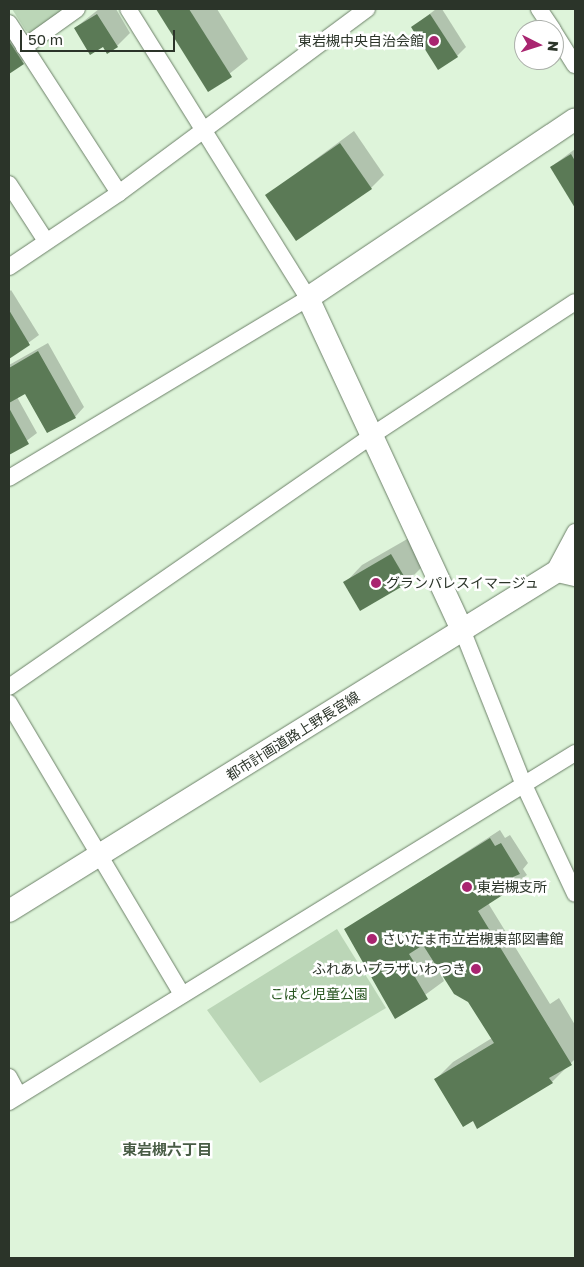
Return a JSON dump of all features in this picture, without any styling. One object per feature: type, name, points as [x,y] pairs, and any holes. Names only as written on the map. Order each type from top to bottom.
[{"type":"street","points":[[24,47],[77,9]]},
{"type":"street","points":[[128,9],[204,128],[308,298],[374,434],[463,632],[524,785],[575,894]]},
{"type":"street","points":[[9,267],[119,193],[366,9]]},
{"type":"street","points":[[540,9],[547,20]]},
{"type":"street","points":[[9,23],[119,193]]},
{"type":"street","points":[[564,47],[575,65]]},
{"type":"street","points":[[9,478],[308,298],[575,119]]},
{"type":"street","points":[[9,184],[46,241]]},
{"type":"street","points":[[9,687],[374,434],[575,302]]},
{"type":"street","points":[[575,532],[553,573],[575,578]]},
{"type":"street","name":"都市計画道路上野長宮線","points":[[9,910],[463,632],[575,560]]},
{"type":"street","points":[[9,703],[98,856],[182,994]]},
{"type":"street","points":[[9,1077],[14,1099],[575,753]]},
{"type":"green space","points":[[12,9],[68,9],[35,35],[26,31]]},
{"type":"green space","name":"こばと児童公園","points":[[337,929],[386,1008],[260,1083],[207,1010]]},
{"type":"building","points":[[156,9],[189,9],[232,77],[208,92]]},
{"type":"building","points":[[97,14],[118,47],[107,54],[103,47],[90,55],[74,28]]},
{"type":"building","points":[[430,14],[458,57],[438,70],[411,27]]},
{"type":"building","points":[[9,41],[24,64],[9,74]]},
{"type":"building","points":[[340,143],[372,189],[296,241],[265,195]]},
{"type":"building","points":[[571,154],[575,161],[575,208],[550,167]]},
{"type":"building","points":[[9,310],[30,345],[9,359]]},
{"type":"building","points":[[38,351],[76,418],[47,433],[25,394],[9,403],[9,368]]},
{"type":"building","points":[[9,408],[29,444],[9,455]]},
{"type":"building","name":"グランパレスイマージュ","points":[[391,554],[408,583],[360,611],[343,582]]},
{"type":"building","points":[[490,838],[495,846],[501,843],[520,874],[513,877],[518,885],[478,911],[572,1065],[549,1078],[553,1083],[477,1129],[473,1121],[463,1127],[434,1079],[494,1043],[468,1002],[454,994],[423,945],[409,954],[421,973],[415,977],[428,999],[395,1019],[344,929]]},
{"type":"place","name":"東岩槻中央自治会館","points":[[434,41]]},
{"type":"place","name":"グランパレスイマージュ","points":[[376,583]]},
{"type":"place","name":"東岩槻支所","points":[[467,887]]},
{"type":"place","name":"さいたま市立岩槻東部図書館","points":[[372,939]]},
{"type":"place","name":"ふれあいプラザいわつき","points":[[476,969]]},
{"type":"district","name":"東岩槻六丁目","points":[[167,1150]]}]
